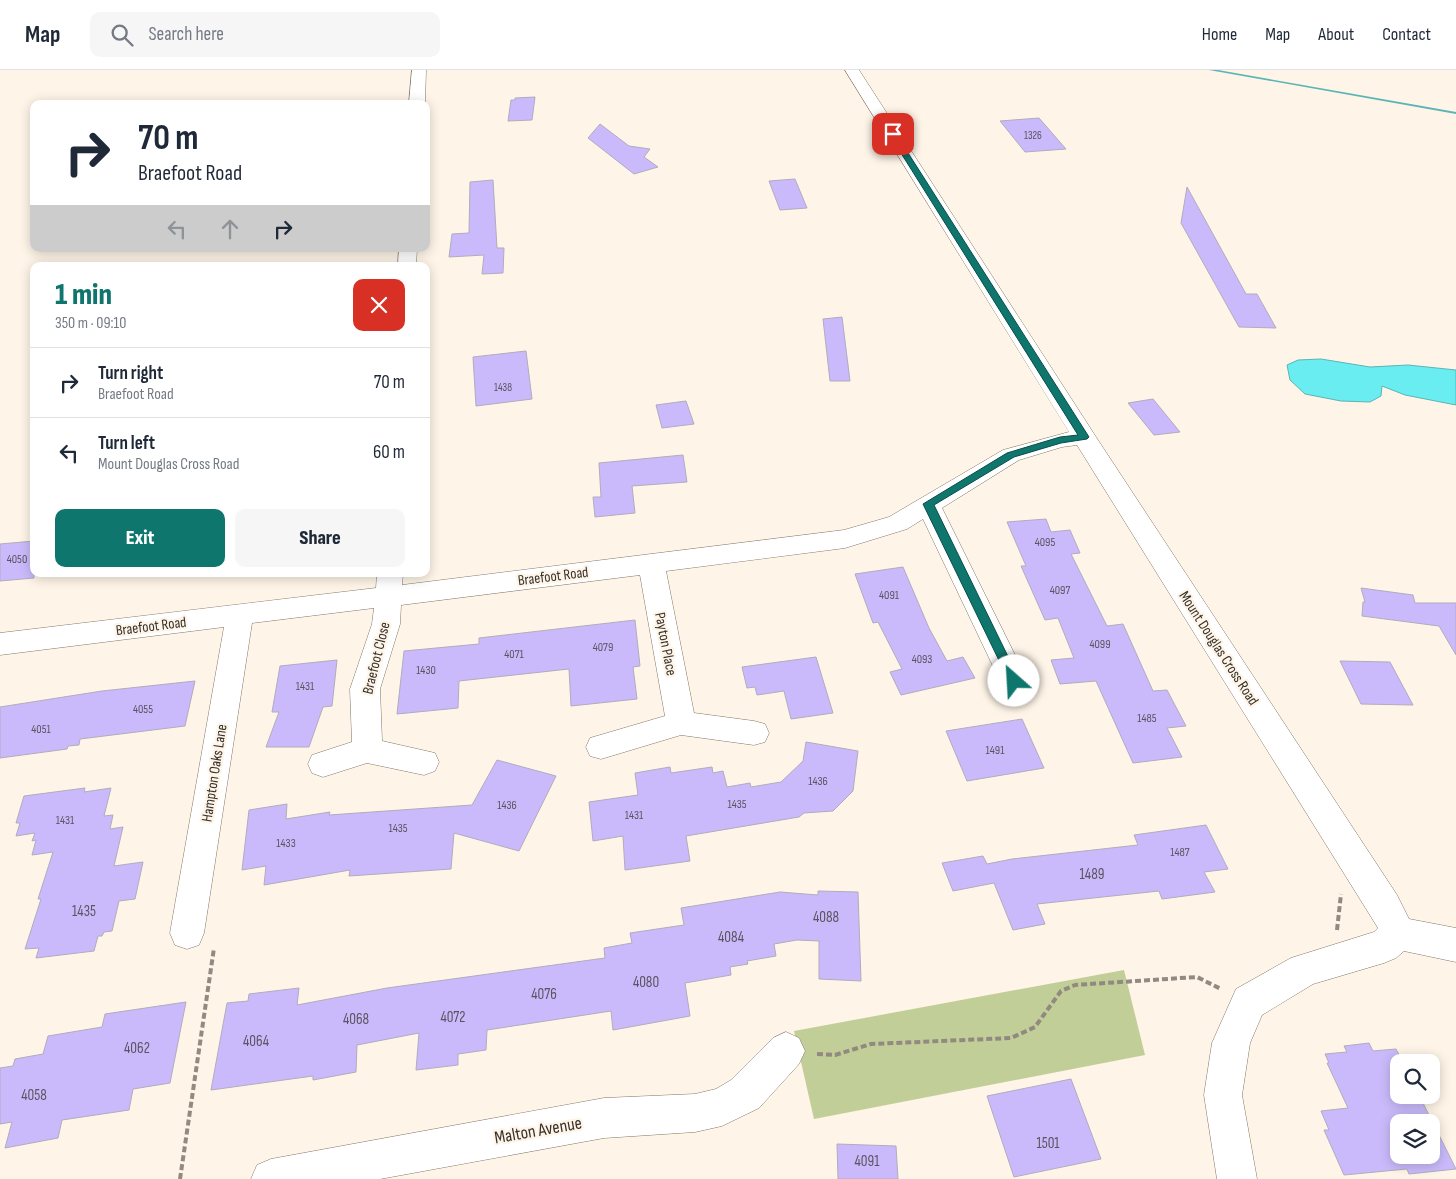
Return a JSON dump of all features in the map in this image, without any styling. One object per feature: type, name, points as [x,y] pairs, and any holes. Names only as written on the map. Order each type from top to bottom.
[{"type":"street","points":[[417,100],[419,70]]},
{"type":"street","name":"Mount Douglas Cross Road","points":[[852,70],[1084,437],[1385,906],[1398,933]]},
{"type":"street","name":"Braefoot Road","points":[[0,644],[240,614],[389,585],[651,564],[845,538],[898,522],[1011,455],[1060,440],[1084,437]]},
{"type":"street","points":[[928,504],[1014,681]]},
{"type":"street","name":"Payton Place","points":[[651,564],[681,723]]},
{"type":"street","name":"Braefoot Close","points":[[367,750],[365,689],[386,624],[389,585]]},
{"type":"street","name":"Hampton Oaks Lane","points":[[187,933],[240,614]]},
{"type":"street","points":[[601,747],[681,723],[754,734]]},
{"type":"street","points":[[323,764],[367,750],[424,762]]},
{"type":"street","points":[[1237,1179],[1223,1095],[1231,1043],[1249,1002],[1304,970],[1384,946],[1398,933],[1456,945]]},
{"type":"street","name":"Malton Avenue","points":[[271,1179],[604,1118],[704,1111],[722,1106],[745,1094],[786,1051]]},
{"type":"path","points":[[786,1051],[835,1055],[871,1044],[1011,1038],[1035,1027],[1060,991],[1075,985],[1197,977],[1249,1002]]},
{"type":"green space","points":[[1124,970],[1145,1055],[814,1119],[794,1031]]},
{"type":"water","points":[[1321,359],[1370,367],[1408,365],[1456,370],[1456,405],[1405,395],[1382,386],[1381,396],[1370,402],[1341,401],[1305,394],[1290,380],[1287,365],[1298,360]]},
{"type":"building","points":[[535,97],[532,120],[508,121],[511,100]]},
{"type":"building","points":[[1039,118],[1066,149],[1025,152],[1000,121]]},
{"type":"building","points":[[600,124],[629,146],[650,149],[644,157],[658,167],[634,174],[588,138]]},
{"type":"building","points":[[795,179],[807,208],[780,210],[769,181]]},
{"type":"building","points":[[493,180],[497,248],[504,248],[503,273],[482,274],[484,255],[449,257],[452,234],[469,233],[470,182]]},
{"type":"building","points":[[1187,187],[1246,294],[1257,294],[1276,328],[1239,327],[1181,223]]},
{"type":"building","points":[[842,317],[850,381],[830,381],[823,319]]},
{"type":"building","points":[[526,351],[532,399],[476,406],[473,357]]},
{"type":"building","points":[[1153,399],[1180,432],[1154,435],[1128,403]]},
{"type":"building","points":[[686,401],[694,424],[662,428],[656,405]]},
{"type":"building","points":[[683,455],[687,482],[632,486],[635,513],[595,517],[593,497],[601,497],[599,463]]},
{"type":"building","points":[[1046,519],[1051,532],[1070,530],[1080,553],[1071,554],[1107,626],[1123,624],[1153,691],[1167,690],[1186,726],[1167,728],[1182,757],[1133,763],[1096,681],[1060,684],[1051,660],[1074,658],[1058,618],[1045,620],[1021,566],[1026,566],[1007,522]]},
{"type":"building","points":[[30,541],[30,577],[34,578],[0,581],[0,544]]},
{"type":"building","points":[[903,567],[929,628],[947,661],[963,657],[975,678],[901,695],[890,672],[902,669],[878,622],[873,623],[855,574]]},
{"type":"building","points":[[1361,588],[1413,595],[1415,603],[1456,603],[1456,655],[1439,626],[1362,616],[1363,602],[1365,602]]},
{"type":"building","points":[[635,620],[640,666],[633,667],[637,699],[571,706],[569,669],[459,681],[458,708],[397,714],[404,651],[479,644],[479,638]]},
{"type":"building","points":[[816,657],[833,713],[791,719],[784,691],[757,695],[755,687],[747,688],[742,667]]},
{"type":"building","points":[[337,660],[332,706],[323,707],[309,747],[266,747],[279,712],[272,712],[280,666]]},
{"type":"building","points":[[1340,661],[1390,662],[1413,705],[1361,704]]},
{"type":"building","points":[[195,681],[185,726],[80,739],[79,745],[68,746],[67,749],[0,758],[0,707],[102,691]]},
{"type":"building","points":[[1022,719],[1044,768],[967,781],[946,731]]},
{"type":"building","points":[[806,742],[858,751],[853,791],[833,811],[804,813],[799,817],[686,836],[690,861],[625,870],[623,836],[593,841],[589,802],[638,795],[635,773],[670,767],[671,773],[712,767],[713,773],[723,771],[727,787],[750,783],[751,787],[781,782],[803,761]]},
{"type":"building","points":[[497,760],[556,776],[519,851],[454,833],[451,869],[349,876],[350,870],[264,885],[266,866],[242,870],[249,810],[287,804],[286,819],[330,812],[329,815],[472,805]]},
{"type":"building","points":[[85,788],[84,792],[111,788],[104,816],[113,815],[110,829],[123,827],[114,866],[143,862],[135,899],[119,901],[112,931],[104,932],[102,936],[98,936],[94,951],[36,958],[39,948],[25,949],[41,899],[38,899],[53,852],[32,855],[36,840],[32,841],[35,833],[16,836],[20,823],[16,823],[24,796]]},
{"type":"building","points":[[1206,825],[1228,869],[1204,872],[1215,892],[1162,899],[1159,891],[1037,904],[1045,924],[1013,930],[994,883],[953,891],[942,863],[983,856],[987,864],[1012,859],[1138,845],[1134,835]]},
{"type":"building","points":[[818,891],[858,892],[861,981],[819,979],[819,941],[797,940],[774,944],[776,956],[747,961],[748,964],[730,967],[731,975],[685,983],[690,1016],[613,1030],[611,1011],[487,1030],[486,1050],[458,1054],[458,1065],[416,1070],[419,1033],[357,1045],[356,1072],[313,1080],[313,1076],[211,1090],[227,1003],[248,1001],[249,994],[299,988],[297,1005],[387,988],[605,958],[604,948],[632,943],[630,933],[684,925],[681,908],[780,892],[818,895]]},
{"type":"building","points":[[186,1002],[170,1083],[133,1089],[129,1110],[62,1120],[58,1138],[5,1148],[12,1122],[0,1124],[0,1068],[13,1066],[15,1059],[43,1054],[48,1036],[102,1027],[105,1014]]},
{"type":"building","points":[[1369,1043],[1373,1051],[1396,1049],[1399,1054],[1390,1054],[1390,1104],[1424,1104],[1428,1114],[1390,1114],[1390,1164],[1440,1164],[1440,1137],[1456,1169],[1409,1174],[1407,1169],[1344,1175],[1324,1130],[1329,1130],[1321,1111],[1348,1108],[1327,1063],[1329,1063],[1325,1054],[1347,1052],[1344,1046]]},
{"type":"building","points":[[1071,1079],[1101,1159],[1014,1177],[987,1096]]},
{"type":"building","points":[[837,1144],[896,1146],[898,1179],[838,1179]]},
{"type":"waterway","points":[[1211,70],[1456,113]]},
{"type":"route","points":[[893,134],[1084,437],[1060,440],[1011,455],[928,504],[1014,681]]}]
